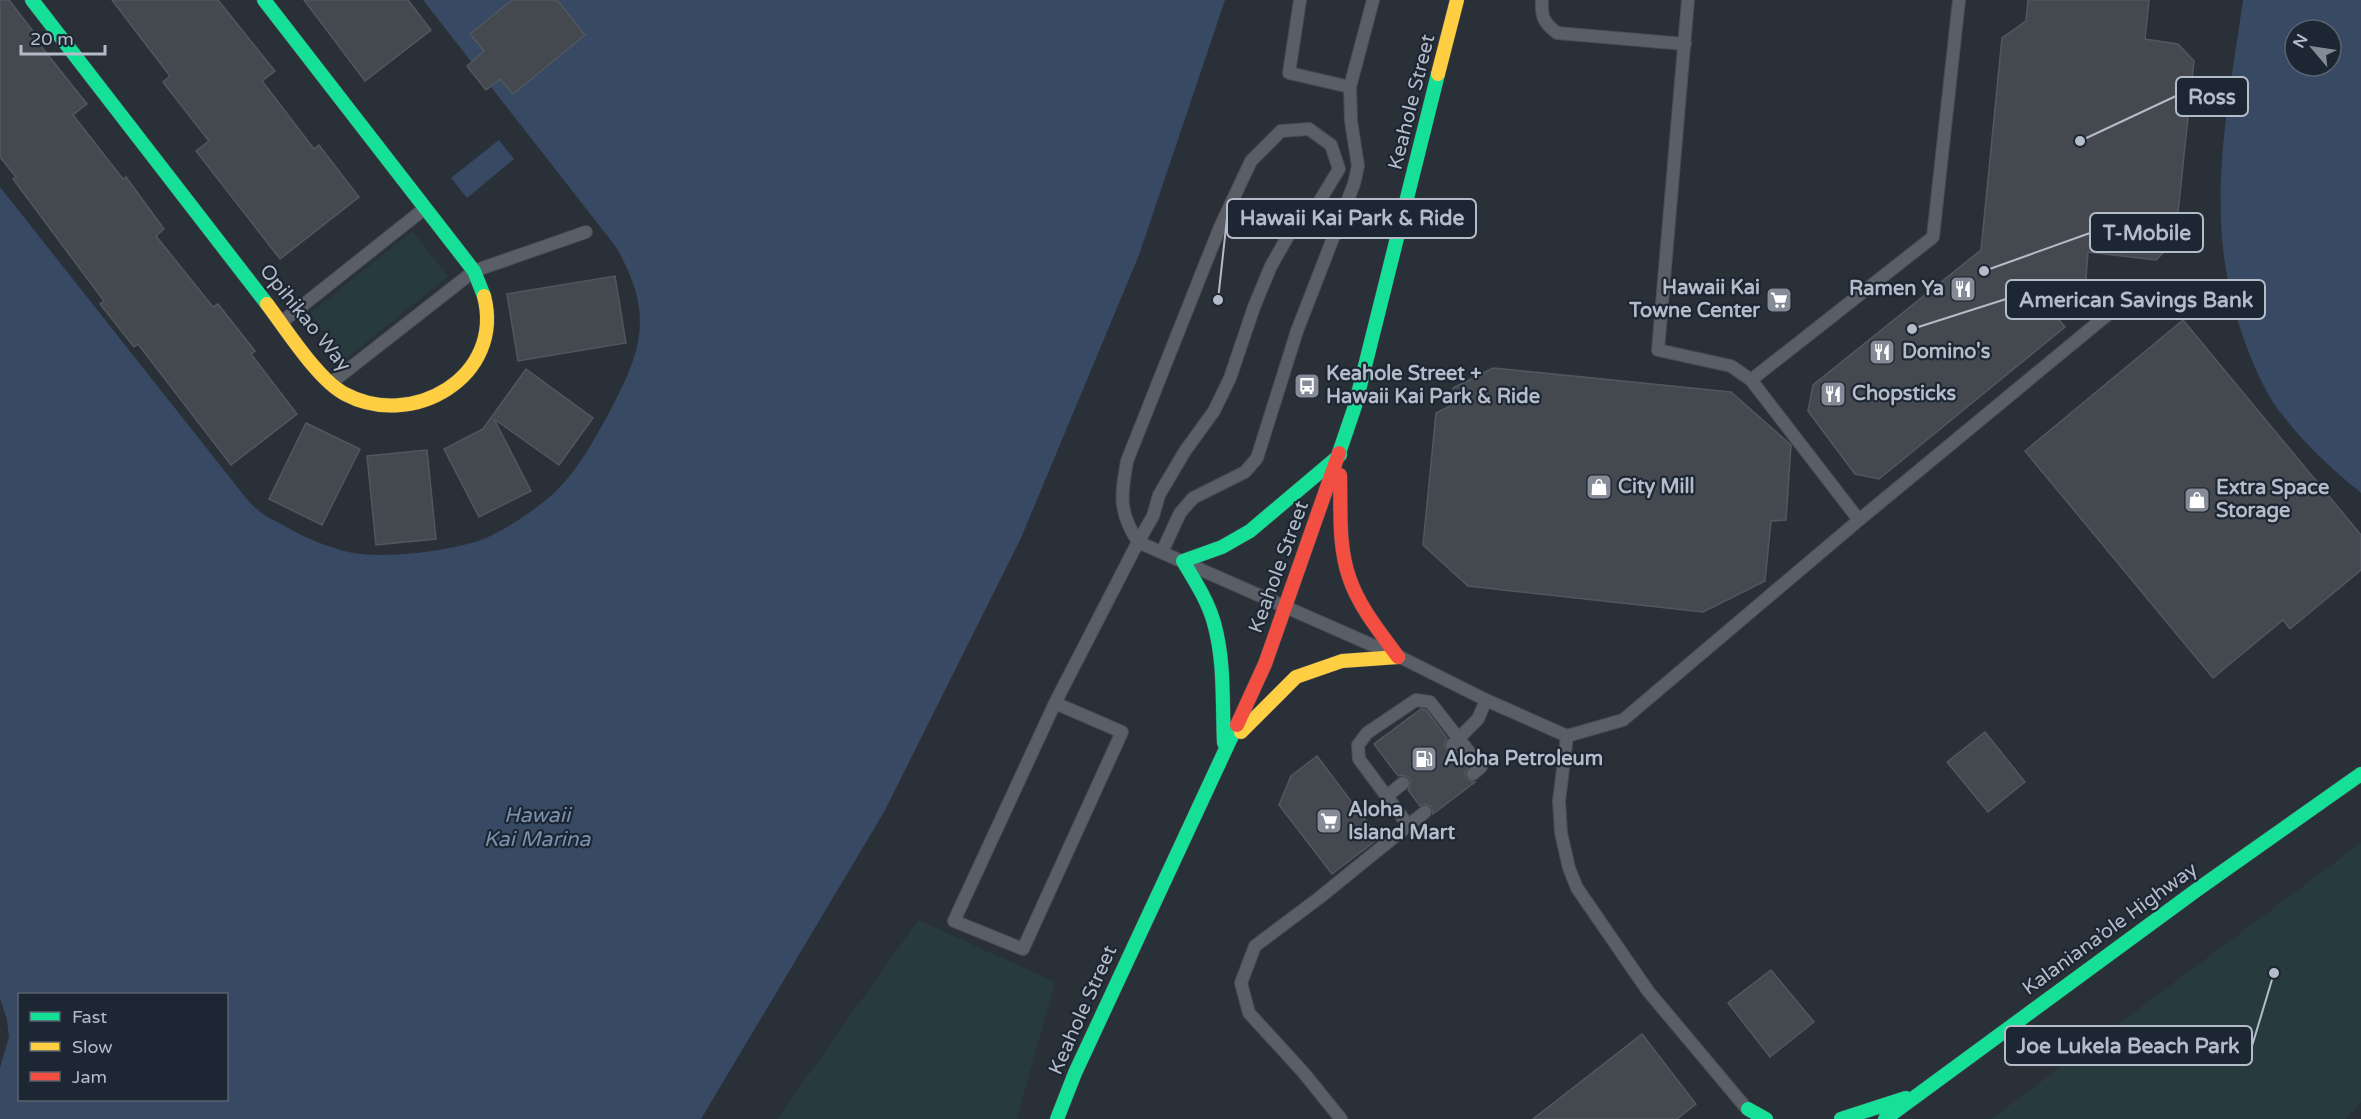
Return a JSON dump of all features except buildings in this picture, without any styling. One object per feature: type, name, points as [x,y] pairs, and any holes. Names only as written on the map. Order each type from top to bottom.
[{"type":"main road","name":"Opihikao Way","points":[[32,0],[335,388],[357,400],[381,407],[402,408],[424,403],[442,395],[458,383],[472,365],[482,346],[486,325],[483,290],[474,271],[264,0]]},
{"type":"main road","name":"Keahole Street","points":[[1057,1119],[1075,1073],[1265,664],[1286,608],[1340,455],[1358,395],[1457,0]]},
{"type":"main road","points":[[1224,748],[1220,663],[1214,624],[1200,589],[1184,561],[1222,546],[1250,531],[1340,455]]},
{"type":"main road","points":[[1340,455],[1342,536],[1349,577],[1368,613],[1398,657]]},
{"type":"main road","points":[[1224,748],[1296,677],[1342,661],[1398,657]]},
{"type":"main road","name":"Kalaniana’ole Highway","points":[[1885,1119],[2198,889],[2361,774]]},
{"type":"main road","points":[[1841,1119],[1919,1093]]},
{"type":"main road","points":[[1750,1114],[1766,1119]]},
{"type":"lane","points":[[1300,0],[1289,74],[1350,87]]},
{"type":"lane","points":[[1162,552],[1180,513],[1193,498],[1245,472],[1257,458],[1297,331],[1354,184],[1358,166],[1351,121],[1350,87],[1373,0]]},
{"type":"lane","points":[[1542,0],[1541,15],[1545,24],[1557,33],[1685,44]]},
{"type":"lane","points":[[1688,0],[1658,350],[1731,366],[1751,380],[1858,520]]},
{"type":"lane","points":[[1751,380],[1933,237],[1959,0]]},
{"type":"lane","points":[[1054,703],[1122,732],[1023,949],[954,921],[1054,703],[1138,542],[1153,516],[1159,495],[1185,451],[1214,411],[1226,386],[1271,266],[1296,222],[1316,207],[1339,169],[1331,145],[1309,129],[1281,131],[1251,161],[1220,227],[1127,461],[1121,496],[1128,527],[1138,542],[1398,657],[1567,736],[1623,720],[1858,520],[2124,301]]},
{"type":"lane","points":[[282,322],[425,208]]},
{"type":"lane","points":[[331,383],[474,271],[586,232]]},
{"type":"lane","points":[[1408,825],[1359,759],[1358,745],[1367,733],[1416,700],[1430,702],[1456,742],[1481,767],[1473,774]]},
{"type":"lane","points":[[1456,742],[1478,719],[1486,700]]},
{"type":"lane","points":[[1567,736],[1558,801],[1561,833],[1569,868],[1577,888],[1648,991],[1750,1114]]},
{"type":"lane","points":[[1387,796],[1403,783]]},
{"type":"lane","points":[[1341,1119],[1303,1072],[1249,1013],[1242,983],[1255,946],[1319,898],[1425,812]]},
{"type":"green space","points":[[412,231],[448,276],[346,359],[310,314]]},
{"type":"green space","points":[[2361,843],[2361,1102],[2346,1119],[1991,1119]]},
{"type":"green space","points":[[918,920],[1055,982],[1017,1119],[777,1119]]},
{"type":"water","name":"Hawaii Kai Marina","points":[[423,0],[1225,0],[1139,255],[1021,538],[884,812],[701,1119],[0,1119],[0,1068],[9,1037],[7,1020],[0,998],[0,187],[251,503],[266,516],[304,536],[336,549],[358,554],[409,554],[445,549],[485,539],[517,521],[547,499],[563,483],[585,454],[609,413],[630,369],[636,350],[640,331],[639,312],[636,292],[616,247]]},
{"type":"water","points":[[2243,0],[2361,0],[2361,493],[2292,428],[2272,401],[2246,345],[2232,301],[2224,258],[2221,215],[2221,173]]},
{"type":"water","points":[[499,140],[514,159],[467,198],[451,178]]},
{"type":"traffic: fast","points":[[32,0],[267,304]]},
{"type":"traffic: fast","points":[[264,0],[474,271],[484,296]]},
{"type":"traffic: fast","points":[[1339,453],[1355,406],[1438,74]]},
{"type":"traffic: fast","points":[[1224,743],[1218,638],[1201,591],[1183,561],[1222,547],[1250,531],[1340,455]]},
{"type":"traffic: fast","points":[[1057,1119],[1075,1073],[1237,725]]},
{"type":"traffic: fast","points":[[1885,1119],[2198,889],[2361,774]]},
{"type":"traffic: fast","points":[[1841,1119],[1906,1098]]},
{"type":"traffic: fast","points":[[1748,1109],[1766,1119]]},
{"type":"traffic: slow","points":[[1438,74],[1457,0]]},
{"type":"traffic: slow","points":[[267,304],[313,366],[335,387],[345,394],[371,403],[398,405],[424,400],[448,389],[467,372],[481,351],[487,325],[484,296]]},
{"type":"traffic: slow","points":[[1241,732],[1296,677],[1342,661],[1398,657]]},
{"type":"traffic: jam","points":[[1237,725],[1265,664],[1339,453]]},
{"type":"traffic: jam","points":[[1340,475],[1340,514],[1345,565],[1364,609],[1398,657]]},
{"type":"place","name":"Ross","points":[[2080,141]]},
{"type":"place","name":"T-Mobile","points":[[1984,271]]},
{"type":"place","name":"Ramen Ya","points":[[1963,289]]},
{"type":"place","name":"Hawaii Kai Park & Ride","points":[[1218,300]]},
{"type":"place","name":"Hawaii Kai Towne Center","points":[[1779,300]]},
{"type":"place","name":"American Savings Bank","points":[[1912,329]]},
{"type":"place","name":"Domino's","points":[[1882,352]]},
{"type":"place","name":"Keahole Street + Hawaii Kai Park & Ride","points":[[1307,386]]},
{"type":"place","name":"Chopsticks","points":[[1833,394]]},
{"type":"place","name":"City Mill","points":[[1599,487]]},
{"type":"place","name":"Extra Space Storage","points":[[2197,500]]},
{"type":"place","name":"Aloha Petroleum","points":[[1424,759]]},
{"type":"place","name":"Aloha Island Mart","points":[[1329,821]]},
{"type":"place","name":"Joe Lukela Beach Park","points":[[2274,973]]}]
